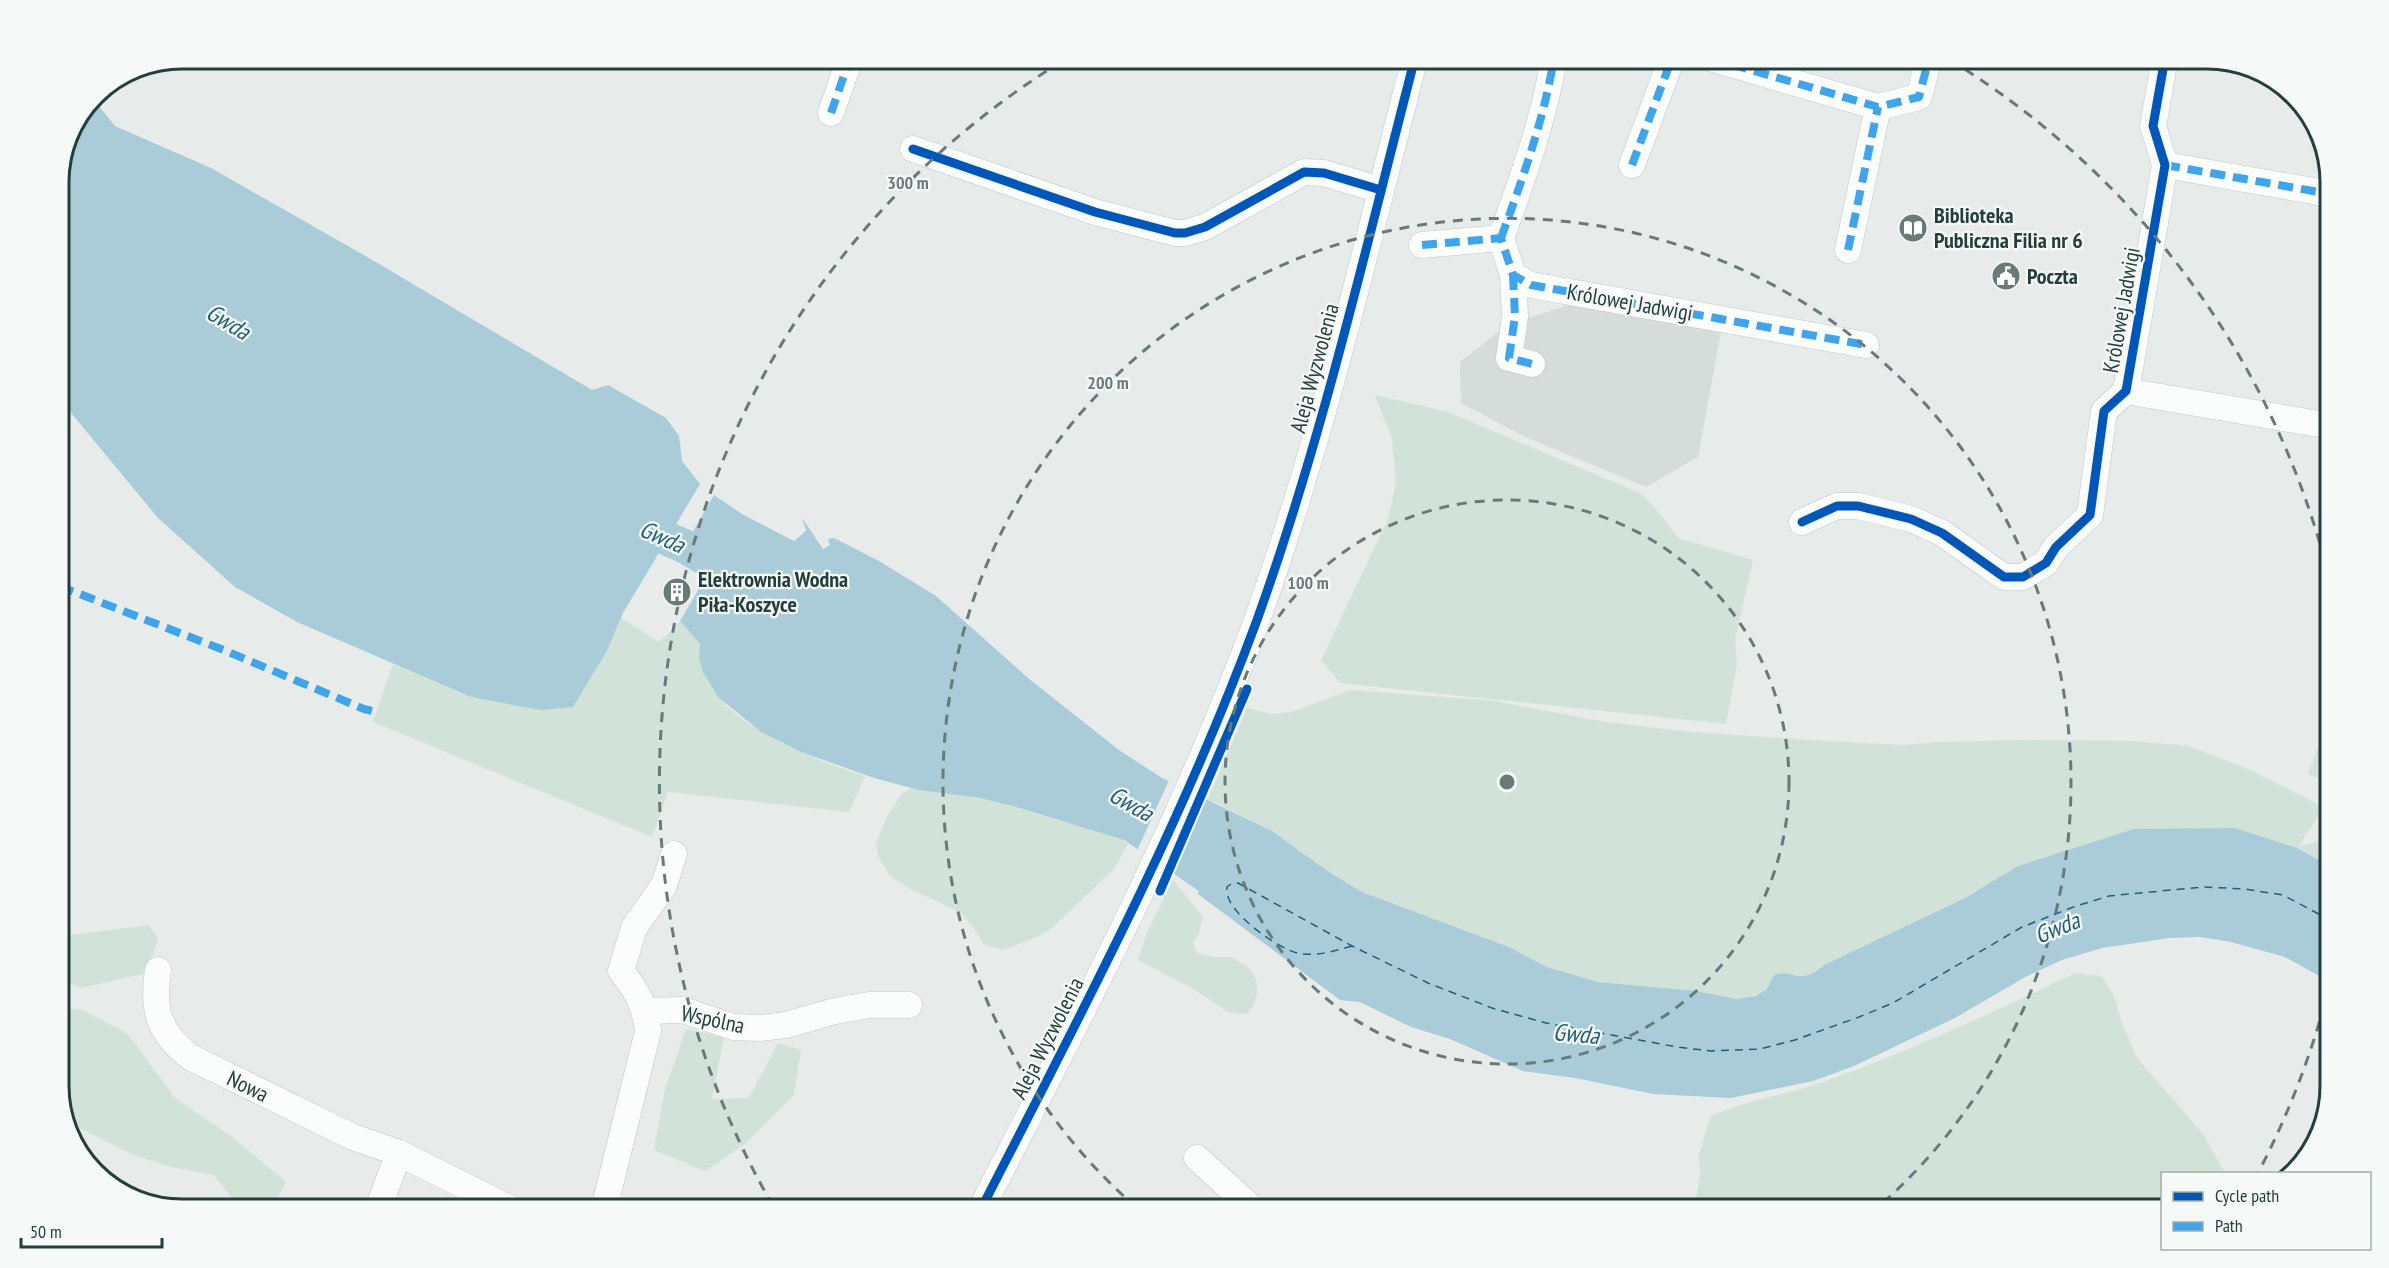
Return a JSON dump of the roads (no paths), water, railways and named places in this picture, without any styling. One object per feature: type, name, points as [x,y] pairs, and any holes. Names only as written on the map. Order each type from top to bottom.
[{"type":"street","points":[[831,113],[846,69]]},
{"type":"street","name":"Aleja Wyzwolenia","points":[[986,1199],[1088,1001],[1145,883],[1233,682],[1275,567],[1310,458],[1412,69]]},
{"type":"street","points":[[1532,364],[1509,358],[1515,316],[1513,275],[1501,238],[1521,183],[1552,69]]},
{"type":"street","points":[[1632,165],[1668,69]]},
{"type":"street","points":[[1748,69],[1878,107],[1919,97],[1926,69]]},
{"type":"street","name":"Królowej Jadwigi","points":[[1802,522],[1837,506],[1858,506],[1911,519],[1942,533],[2004,577],[2023,577],[2046,563],[2056,547],[2090,514],[2104,411],[2126,391],[2166,165],[2153,126],[2163,69]]},
{"type":"street","points":[[1848,250],[1878,107]]},
{"type":"street","points":[[913,149],[1095,212],[1168,232],[1185,233],[1205,227],[1304,172],[1324,173],[1381,190]]},
{"type":"street","points":[[2166,165],[2320,192]]},
{"type":"street","points":[[1422,245],[1501,238]]},
{"type":"street","name":"Królowej Jadwigi","points":[[1513,275],[1531,285],[1866,345]]},
{"type":"street","points":[[2126,391],[2320,424]]},
{"type":"street","points":[[646,1011],[634,987],[621,971],[634,928],[664,885],[674,854]]},
{"type":"street","name":"Nowa","points":[[158,970],[156,1005],[159,1021],[176,1046],[190,1057],[353,1137],[399,1153],[491,1199]]},
{"type":"street","name":"Wspólna","points":[[606,1199],[648,1031],[646,1011],[683,1010],[733,1027],[760,1028],[786,1025],[836,1011],[869,1005],[909,1005]]},
{"type":"street","points":[[382,1199],[399,1153]]},
{"type":"street","points":[[1197,1158],[1242,1199]]},
{"type":"water","points":[[98,106],[115,126],[211,168],[592,390],[608,385],[666,418],[679,436],[682,461],[700,484],[623,613],[607,651],[573,707],[540,710],[471,697],[297,622],[235,587],[158,518],[69,408],[69,175],[75,146],[88,119]]},
{"type":"water","points":[[714,495],[742,514],[794,541],[806,531],[802,518],[823,549],[830,545],[828,539],[834,538],[879,561],[936,596],[1028,678],[1119,750],[1162,778],[1272,831],[1326,870],[1362,892],[1509,947],[1547,967],[1598,982],[1697,991],[1736,999],[1756,996],[1767,989],[1774,975],[1788,973],[1804,976],[1810,974],[1826,964],[1965,898],[2018,866],[2134,829],[2235,828],[2297,848],[2320,861],[2320,976],[2285,957],[2231,942],[2200,937],[2169,938],[2102,948],[2062,960],[2027,976],[1955,1018],[1854,1066],[1813,1081],[1731,1098],[1653,1094],[1575,1078],[1523,1071],[1450,1039],[1411,1027],[1360,1002],[1340,1000],[1198,894],[1199,891],[1124,840],[1013,806],[980,798],[919,790],[874,778],[801,752],[761,732],[718,697],[703,672],[699,659],[700,644],[680,621],[707,575],[678,558]]},
{"type":"waterway","name":"Gwda","points":[[623,520],[684,546],[726,571]]},
{"type":"place","name":"Biblioteka Publiczna Filia nr 6","points":[[1913,228]]},
{"type":"place","name":"Poczta","points":[[2006,276]]},
{"type":"place","name":"Elektrownia Wodna Piła-Koszyce","points":[[677,592]]}]
